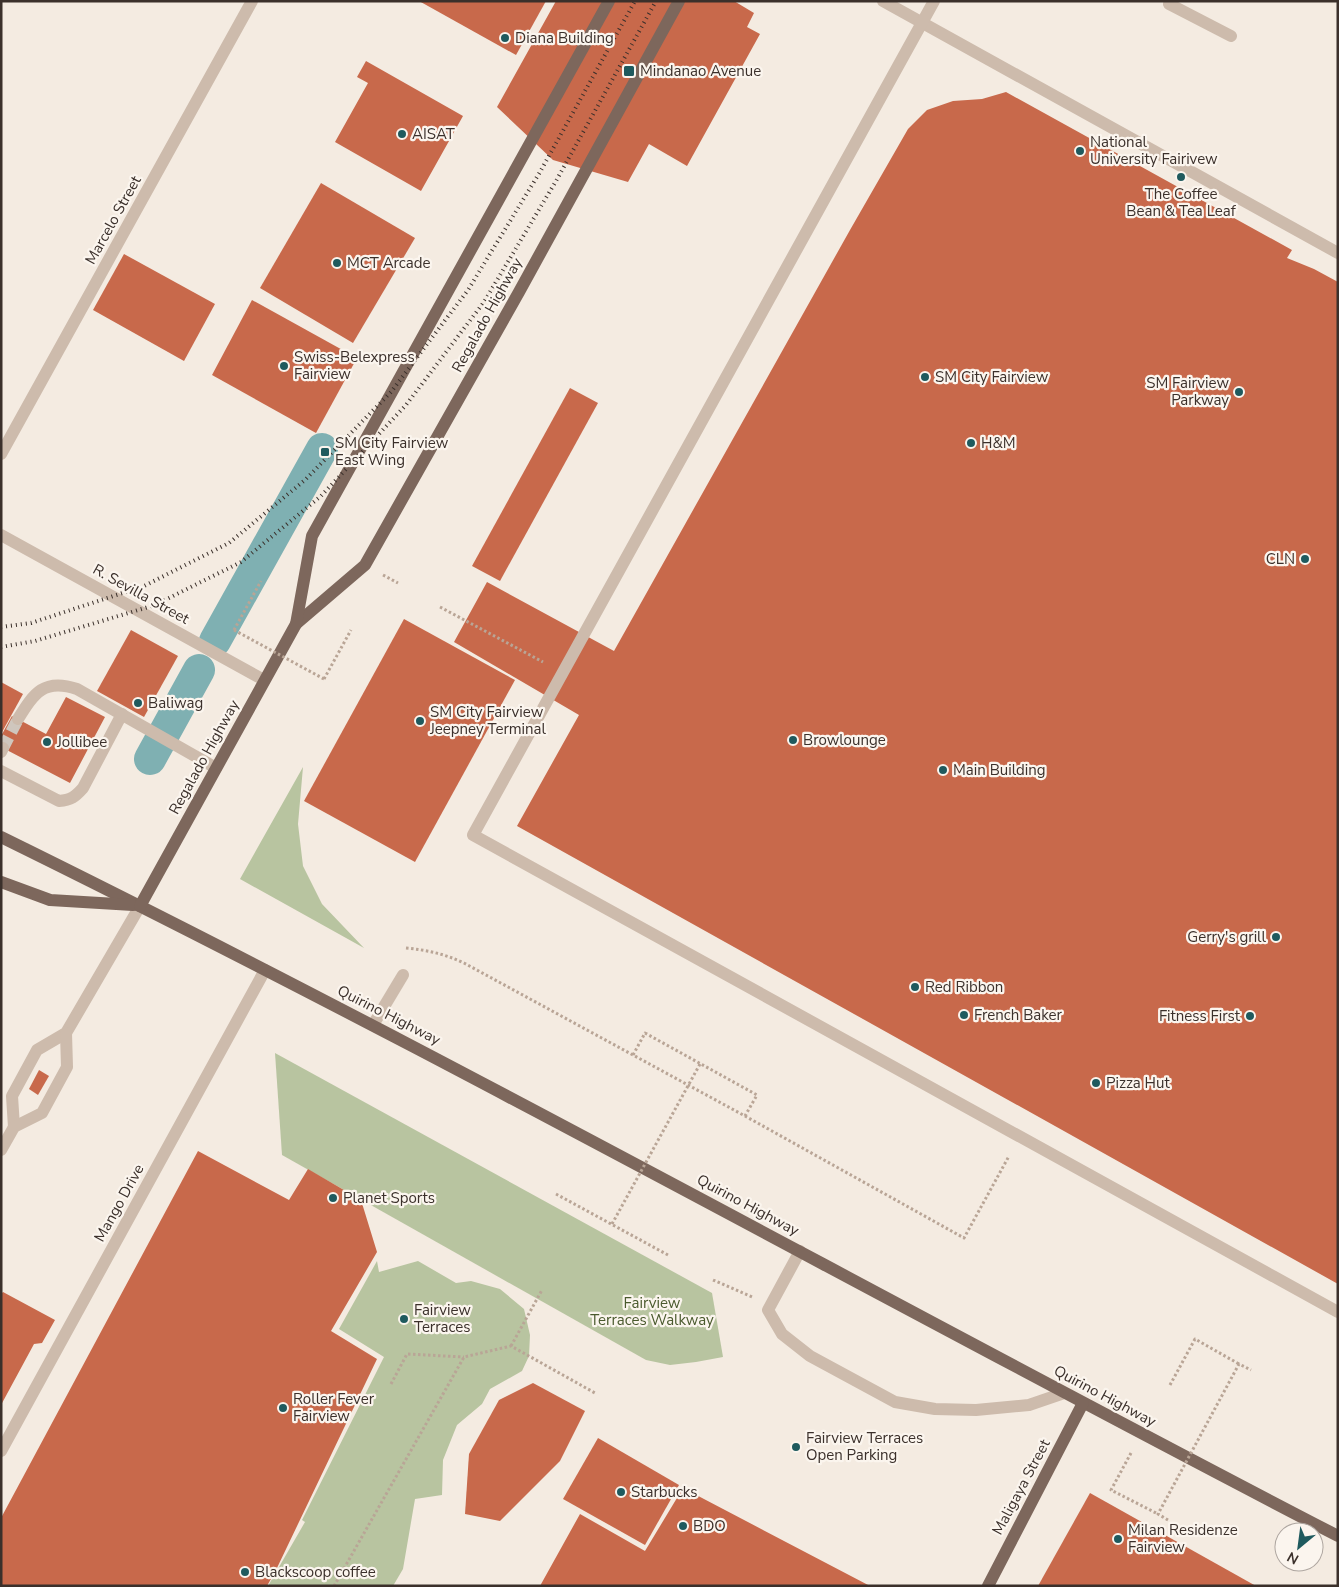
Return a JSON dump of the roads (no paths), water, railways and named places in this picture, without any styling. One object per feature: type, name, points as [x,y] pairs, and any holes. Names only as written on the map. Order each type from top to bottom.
[{"type":"main road","name":"Regalado Highway","points":[[296,624],[312,536],[609,1]]},
{"type":"main road","name":"Regalado Highway","points":[[140,906],[296,624],[364,565],[519,292],[679,1]]},
{"type":"main road","name":"Quirino Highway","points":[[1,837],[373,1025],[1141,1434],[1338,1536]]},
{"type":"main road","name":"Quirino Highway","points":[[1,882],[50,900],[140,906]]},
{"type":"main road","name":"Maligaya Street","points":[[988,1586],[1083,1403]]},
{"type":"street","name":"Marcelo Street","points":[[1,454],[252,1]]},
{"type":"street","points":[[883,1],[1338,252]]},
{"type":"street","points":[[934,1],[472,835],[1338,1312]]},
{"type":"street","points":[[1169,4],[1231,36]]},
{"type":"street","name":"R. Sevilla Street","points":[[1,535],[264,680]]},
{"type":"street","points":[[18,720],[30,699],[42,689],[54,685],[65,685],[77,689],[216,768]]},
{"type":"street","points":[[1,771],[59,801],[76,796],[83,788],[122,714]]},
{"type":"street","points":[[1,1150],[14,1127],[12,1096],[37,1050],[66,1033],[140,906]]},
{"type":"street","name":"Mango Drive","points":[[1,1451],[265,970]]},
{"type":"street","points":[[373,1025],[403,975]]},
{"type":"street","points":[[14,1127],[42,1113],[67,1067],[66,1033]]},
{"type":"street","points":[[800,1251],[770,1307],[782,1334],[810,1356],[895,1402],[935,1409],[976,1410],[1029,1405],[1064,1393]]},
{"type":"waterway","points":[[215,641],[322,449]]},
{"type":"waterway","points":[[150,759],[199,670]]},
{"type":"tunnel","points":[[3,748],[18,719]]},
{"type":"railway","points":[[1,627],[31,623],[144,586],[229,543],[305,480],[391,392],[468,290],[540,172],[635,1]]},
{"type":"railway","points":[[1,647],[35,641],[155,605],[241,562],[321,496],[406,405],[484,302],[556,181],[656,1]]},
{"type":"place","name":"Diana Building","points":[[505,38]]},
{"type":"place","name":"Mindanao Avenue","points":[[629,71]]},
{"type":"place","name":"AISAT","points":[[402,134]]},
{"type":"place","name":"National University Fairivew","points":[[1080,151]]},
{"type":"place","name":"The Coffee Bean & Tea Leaf","points":[[1181,177]]},
{"type":"place","name":"MCT Arcade","points":[[337,263]]},
{"type":"place","name":"Swiss-Belexpress Fairview","points":[[284,366]]},
{"type":"place","name":"SM City Fairview","points":[[925,377]]},
{"type":"place","name":"SM Fairview Parkway","points":[[1239,392]]},
{"type":"place","name":"H&M","points":[[971,443]]},
{"type":"place","name":"SM City Fairview East Wing","points":[[325,452]]},
{"type":"place","name":"CLN","points":[[1305,559]]},
{"type":"place","name":"Baliwag","points":[[138,703]]},
{"type":"place","name":"SM City Fairview Jeepney Terminal","points":[[420,721]]},
{"type":"place","name":"Browlounge","points":[[793,740]]},
{"type":"place","name":"Jollibee","points":[[47,742]]},
{"type":"place","name":"Main Building","points":[[943,770]]},
{"type":"place","name":"Gerry's grill","points":[[1276,937]]},
{"type":"place","name":"Red Ribbon","points":[[915,987]]},
{"type":"place","name":"French Baker","points":[[964,1015]]},
{"type":"place","name":"Fitness First","points":[[1250,1016]]},
{"type":"place","name":"Pizza Hut","points":[[1096,1083]]},
{"type":"place","name":"Planet Sports","points":[[333,1198]]},
{"type":"place","name":"Fairview Terraces","points":[[404,1319]]},
{"type":"place","name":"Roller Fever Fairview","points":[[283,1408]]},
{"type":"place","name":"Fairview Terraces Open Parking","points":[[796,1447]]},
{"type":"place","name":"Starbucks","points":[[621,1492]]},
{"type":"place","name":"BDO","points":[[683,1526]]},
{"type":"place","name":"Milan Residenze Fairview","points":[[1118,1539]]},
{"type":"place","name":"Blackscoop coffee","points":[[245,1572]]},
{"type":"park label","name":"Fairview Terraces Walkway","points":[[652,1312]]}]
